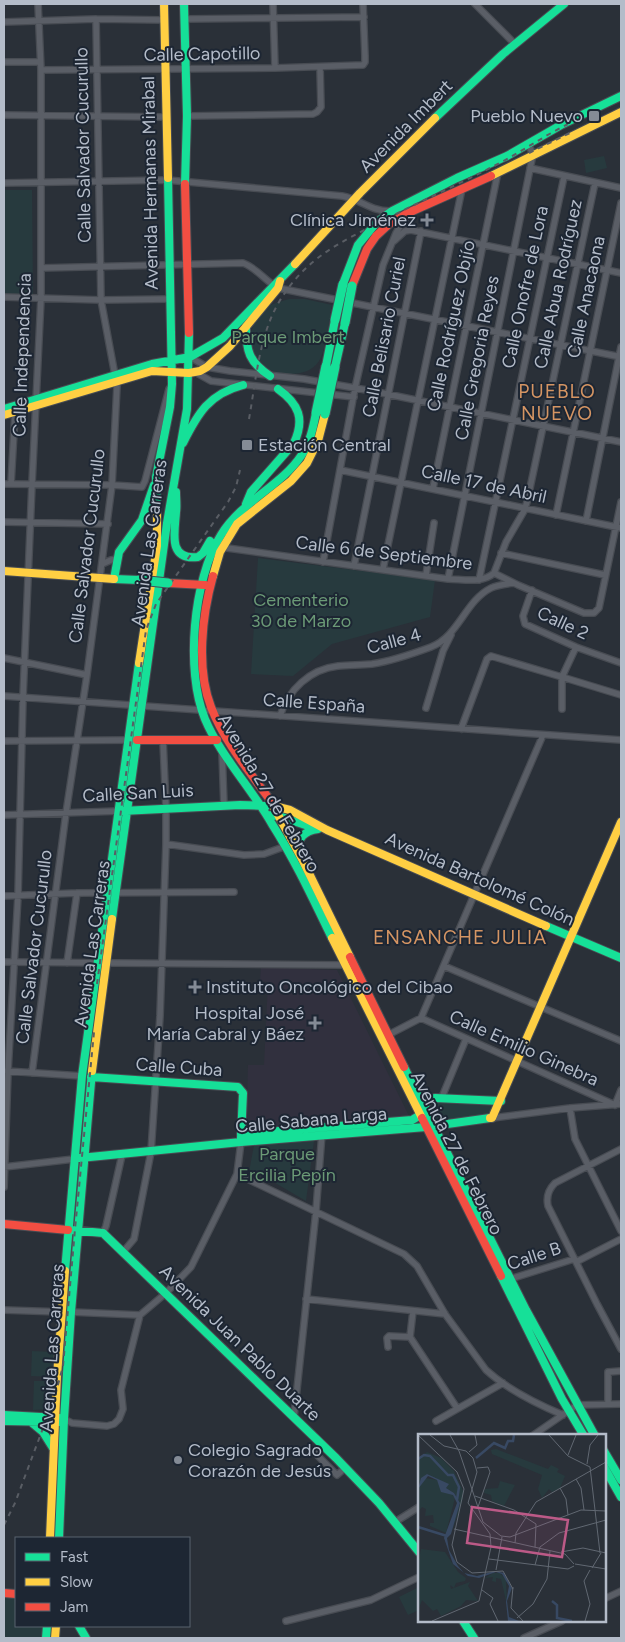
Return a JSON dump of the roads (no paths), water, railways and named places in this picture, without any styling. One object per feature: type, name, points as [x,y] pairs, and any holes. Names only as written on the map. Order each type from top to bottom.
[{"type":"main road","name":"Avenida Hermanas Mirabal","points":[[164,4],[166,180],[172,361]]},
{"type":"main road","name":"Avenida Hermanas Mirabal","points":[[184,4],[187,116],[185,182],[190,357]]},
{"type":"main road","name":"Avenida Imbert","points":[[117,378],[152,364],[190,357],[223,338],[437,116],[514,44],[564,4]]},
{"type":"main road","name":"Avenida 27 de Febrero","points":[[430,1126],[420,1116],[301,857],[274,806],[240,757],[213,711],[203,669],[203,650],[212,574],[218,546],[226,526],[248,509],[283,488],[305,467],[316,447],[331,366],[345,323],[348,285],[358,244],[377,222],[392,211],[621,96]]},
{"type":"main road","name":"Avenida 27 de Febrero","points":[[331,366],[335,320],[348,285],[366,248],[396,219],[621,112]]},
{"type":"main road","name":"Avenida Imbert","points":[[192,373],[208,367],[230,346],[277,284]]},
{"type":"main road","points":[[246,327],[247,351],[250,359],[270,376]]},
{"type":"main road","name":"Avenida Las Carreras","points":[[59,1537],[59,1420],[72,1230],[87,1076],[137,706],[192,373],[190,357]]},
{"type":"main road","name":"Avenida Las Carreras","points":[[137,706],[157,546],[156,477],[170,407],[172,361]]},
{"type":"main road","points":[[4,415],[11,409],[117,378],[152,371],[192,373]]},
{"type":"main road","points":[[178,455],[201,410],[219,393],[243,385]]},
{"type":"main road","points":[[175,474],[177,509],[175,546],[183,555],[193,558],[202,555],[216,530],[233,509],[251,492],[294,443],[300,429],[299,411],[294,402],[278,389]]},
{"type":"main road","points":[[114,579],[117,559],[124,543],[142,520],[156,477]]},
{"type":"main road","points":[[233,509],[248,509],[251,492]]},
{"type":"main road","points":[[167,523],[177,509]]},
{"type":"main road","name":"Avenida 27 de Febrero","points":[[218,546],[207,560],[200,584],[193,651],[195,678],[202,710],[222,749],[261,805],[286,846],[388,1036],[424,1105],[430,1126],[507,1280],[566,1413],[582,1434]]},
{"type":"main road","points":[[4,571],[210,586]]},
{"type":"main road","points":[[132,740],[217,740]]},
{"type":"main road","points":[[240,805],[245,803],[249,788]]},
{"type":"main road","name":"Calle San Luis","points":[[123,810],[240,805],[274,806]]},
{"type":"main road","name":"Avenida Bartolomé Colón","points":[[274,806],[290,810],[322,829]]},
{"type":"main road","name":"Avenida Bartolomé Colón","points":[[267,815],[279,816],[322,829],[621,958]]},
{"type":"main road","points":[[492,1118],[619,834],[621,822]]},
{"type":"main road","points":[[301,857],[298,849],[299,839],[304,833],[322,829]]},
{"type":"main road","name":"Calle Cuba","points":[[87,1076],[241,1088],[243,1093],[241,1138]]},
{"type":"main road","points":[[420,1116],[424,1110],[424,1105],[430,1099],[442,1097],[501,1101]]},
{"type":"main road","name":"Calle Sabana Larga","points":[[322,1132],[409,1120],[420,1116]]},
{"type":"main road","name":"Calle Sabana Larga","points":[[79,1159],[151,1152],[241,1138],[430,1126],[492,1118]]},
{"type":"main road","points":[[4,1224],[103,1234]]},
{"type":"main road","name":"Avenida Juan Pablo Duarte","points":[[103,1234],[324,1446],[395,1522],[418,1551]]},
{"type":"main road","name":"Avenida 27 de Febrero","points":[[507,1280],[576,1406],[594,1434]]},
{"type":"main road","points":[[4,1415],[59,1420]]},
{"type":"main road","name":"Avenida Las Carreras","points":[[50,1537],[53,1449],[59,1420]]},
{"type":"main road","points":[[4,1421],[59,1420]]},
{"type":"main road","points":[[31,1422],[43,1432],[53,1449]]},
{"type":"main road","points":[[605,1453],[621,1480]]},
{"type":"main road","points":[[605,1469],[621,1497]]},
{"type":"main road","points":[[464,1622],[474,1638]]},
{"type":"main road","points":[[80,1627],[86,1638]]},
{"type":"street","name":"Calle Independencia","points":[[4,1187],[6,1071],[18,896],[28,572],[42,298],[41,70],[38,4]]},
{"type":"street","points":[[274,4],[275,68]]},
{"type":"street","points":[[185,20],[364,17],[363,4]]},
{"type":"street","points":[[475,4],[514,44]]},
{"type":"street","name":"Calle Capotillo","points":[[41,70],[275,68],[363,65],[366,56],[364,17]]},
{"type":"street","name":"Calle Salvador Cucurullo","points":[[32,1073],[112,485],[117,378],[100,300],[96,20]]},
{"type":"street","points":[[4,22],[164,20]]},
{"type":"street","points":[[4,62],[40,62]]},
{"type":"street","points":[[187,116],[313,114],[320,107],[320,67]]},
{"type":"street","points":[[4,116],[166,116]]},
{"type":"street","points":[[528,144],[533,154]]},
{"type":"street","name":"Calle Gregoria Reyes","points":[[448,578],[533,154]]},
{"type":"street","points":[[530,168],[621,188]]},
{"type":"street","name":"Calle Rodríguez Objío","points":[[433,488],[498,171]]},
{"type":"street","name":"Calle Onofre de Lora","points":[[480,580],[564,176]]},
{"type":"street","points":[[4,183],[166,180],[342,196],[375,210],[392,211]]},
{"type":"street","name":"Calle Abua Rodríguez","points":[[494,573],[501,553],[526,508],[595,182]]},
{"type":"street","points":[[383,569],[462,189]]},
{"type":"street","name":"Calle Anacaona","points":[[556,515],[621,202]]},
{"type":"street","points":[[323,562],[354,396],[383,264],[399,228],[416,210]]},
{"type":"street","points":[[391,244],[408,230],[421,231],[621,273]]},
{"type":"street","name":"Calle Belisario Curiel","points":[[354,566],[421,231]]},
{"type":"street","points":[[41,268],[243,263],[277,284],[373,307],[620,356]]},
{"type":"street","points":[[4,297],[100,300],[169,299]]},
{"type":"street","points":[[586,521],[621,347]]},
{"type":"street","points":[[190,357],[208,367],[304,379],[356,388],[621,442]]},
{"type":"street","points":[[192,373],[211,381],[354,396]]},
{"type":"street","points":[[142,487],[166,395],[172,384]]},
{"type":"street","points":[[11,409],[12,484]]},
{"type":"street","name":"Calle 17 de Abril","points":[[340,470],[402,481],[619,527]]},
{"type":"street","points":[[4,484],[142,487],[151,496]]},
{"type":"street","points":[[501,553],[605,575],[619,527],[621,502]]},
{"type":"street","points":[[4,522],[108,524]]},
{"type":"street","points":[[426,575],[434,522]]},
{"type":"street","name":"Calle 6 de Septiembre","points":[[218,546],[448,578],[480,580],[494,573],[513,583],[586,613],[594,613],[598,608],[605,575]]},
{"type":"street","points":[[102,564],[117,559]]},
{"type":"street","name":"Calle 4","points":[[280,716],[283,706],[300,683],[321,671],[336,666],[373,664],[434,646],[452,632],[481,594],[494,586],[513,583]]},
{"type":"street","name":"Calle 2","points":[[532,590],[523,616],[525,624],[576,648],[621,663]]},
{"type":"street","points":[[426,708],[452,632]]},
{"type":"street","points":[[562,709],[562,677],[576,648]]},
{"type":"street","points":[[461,729],[487,659],[491,656],[621,694]]},
{"type":"street","points":[[4,658],[87,675]]},
{"type":"street","name":"Calle España","points":[[4,696],[621,740]]},
{"type":"street","points":[[388,1036],[421,1018],[543,735]]},
{"type":"street","points":[[4,741],[132,740]]},
{"type":"street","points":[[123,1252],[134,1239],[151,1152],[162,964],[166,844],[163,740]]},
{"type":"street","points":[[222,749],[224,806]]},
{"type":"street","name":"Calle San Luis","points":[[4,815],[123,810]]},
{"type":"street","points":[[166,844],[244,855],[264,854],[286,846]]},
{"type":"street","points":[[4,896],[77,893],[234,892]]},
{"type":"street","points":[[67,963],[77,893]]},
{"type":"street","points":[[4,962],[349,965]]},
{"type":"street","points":[[444,966],[621,1041]]},
{"type":"street","name":"Calle Emilio Ginebra","points":[[421,1018],[618,1105]]},
{"type":"street","points":[[442,1097],[466,1039]]},
{"type":"street","name":"Calle Cuba","points":[[6,1071],[87,1076]]},
{"type":"street","points":[[618,1105],[621,1090]]},
{"type":"street","name":"Calle Sabana Larga","points":[[492,1118],[570,1108],[618,1105]]},
{"type":"street","points":[[570,1108],[575,1139],[621,1231]]},
{"type":"street","points":[[294,1416],[316,1211],[322,1132]]},
{"type":"street","points":[[59,1420],[107,1426],[114,1424],[119,1419],[122,1409],[121,1390],[140,1315],[166,1293],[191,1267],[238,1174],[241,1138]]},
{"type":"street","points":[[621,1149],[558,1182],[549,1191],[547,1201],[621,1349]]},
{"type":"street","points":[[103,1234],[122,1155]]},
{"type":"street","name":"Calle Sabana Larga","points":[[4,1167],[79,1159]]},
{"type":"street","points":[[238,1174],[404,1254],[417,1266],[445,1314],[479,1362],[494,1377],[566,1413]]},
{"type":"street","name":"Calle B","points":[[507,1280],[575,1260],[621,1239]]},
{"type":"street","points":[[306,1299],[445,1314]]},
{"type":"street","points":[[4,1310],[140,1315]]},
{"type":"street","points":[[413,1311],[410,1336],[457,1408]]},
{"type":"street","points":[[388,1347],[387,1338],[389,1336],[410,1336]]},
{"type":"street","points":[[608,1404],[608,1372],[621,1371]]},
{"type":"street","points":[[436,1420],[503,1383]]},
{"type":"street","points":[[535,1434],[576,1406],[621,1404]]},
{"type":"street","points":[[395,1522],[418,1508]]},
{"type":"street","points":[[286,1621],[372,1600],[418,1577]]},
{"type":"street","points":[[605,1599],[621,1591]]},
{"type":"street","points":[[524,1638],[560,1622]]},
{"type":"railway","points":[[249,419],[259,359],[267,329],[279,302],[301,273],[326,252],[354,235],[492,167],[568,124]]},
{"type":"railway","points":[[529,153],[572,132]]},
{"type":"railway","points":[[97,984],[146,630],[156,604],[228,502],[236,487],[240,470]]},
{"type":"railway","points":[[4,1525],[15,1503],[55,1396],[63,1366],[94,1032]]},
{"type":"place","name":"Pueblo Nuevo","points":[[594,116]]},
{"type":"place","name":"Clínica Jiménez","points":[[427,220]]},
{"type":"place","name":"Estación Central","points":[[247,445]]},
{"type":"place","name":"Instituto Oncológico del Cibao","points":[[195,987]]},
{"type":"place","name":"Hospital José María Cabral y Báez","points":[[315,1023]]},
{"type":"place","name":"Colegio Sagrado Corazón de Jesús","points":[[178,1460]]},
{"type":"district","name":"PUEBLO NUEVO","points":[[557,402]]},
{"type":"district","name":"ENSANCHE JULIA","points":[[460,937]]},
{"type":"park label","name":"Parque Imbert","points":[[288,337]]},
{"type":"park label","name":"Cementerio 30 de Marzo","points":[[301,610]]},
{"type":"park label","name":"Parque Ercilia Pepín","points":[[287,1164]]}]
